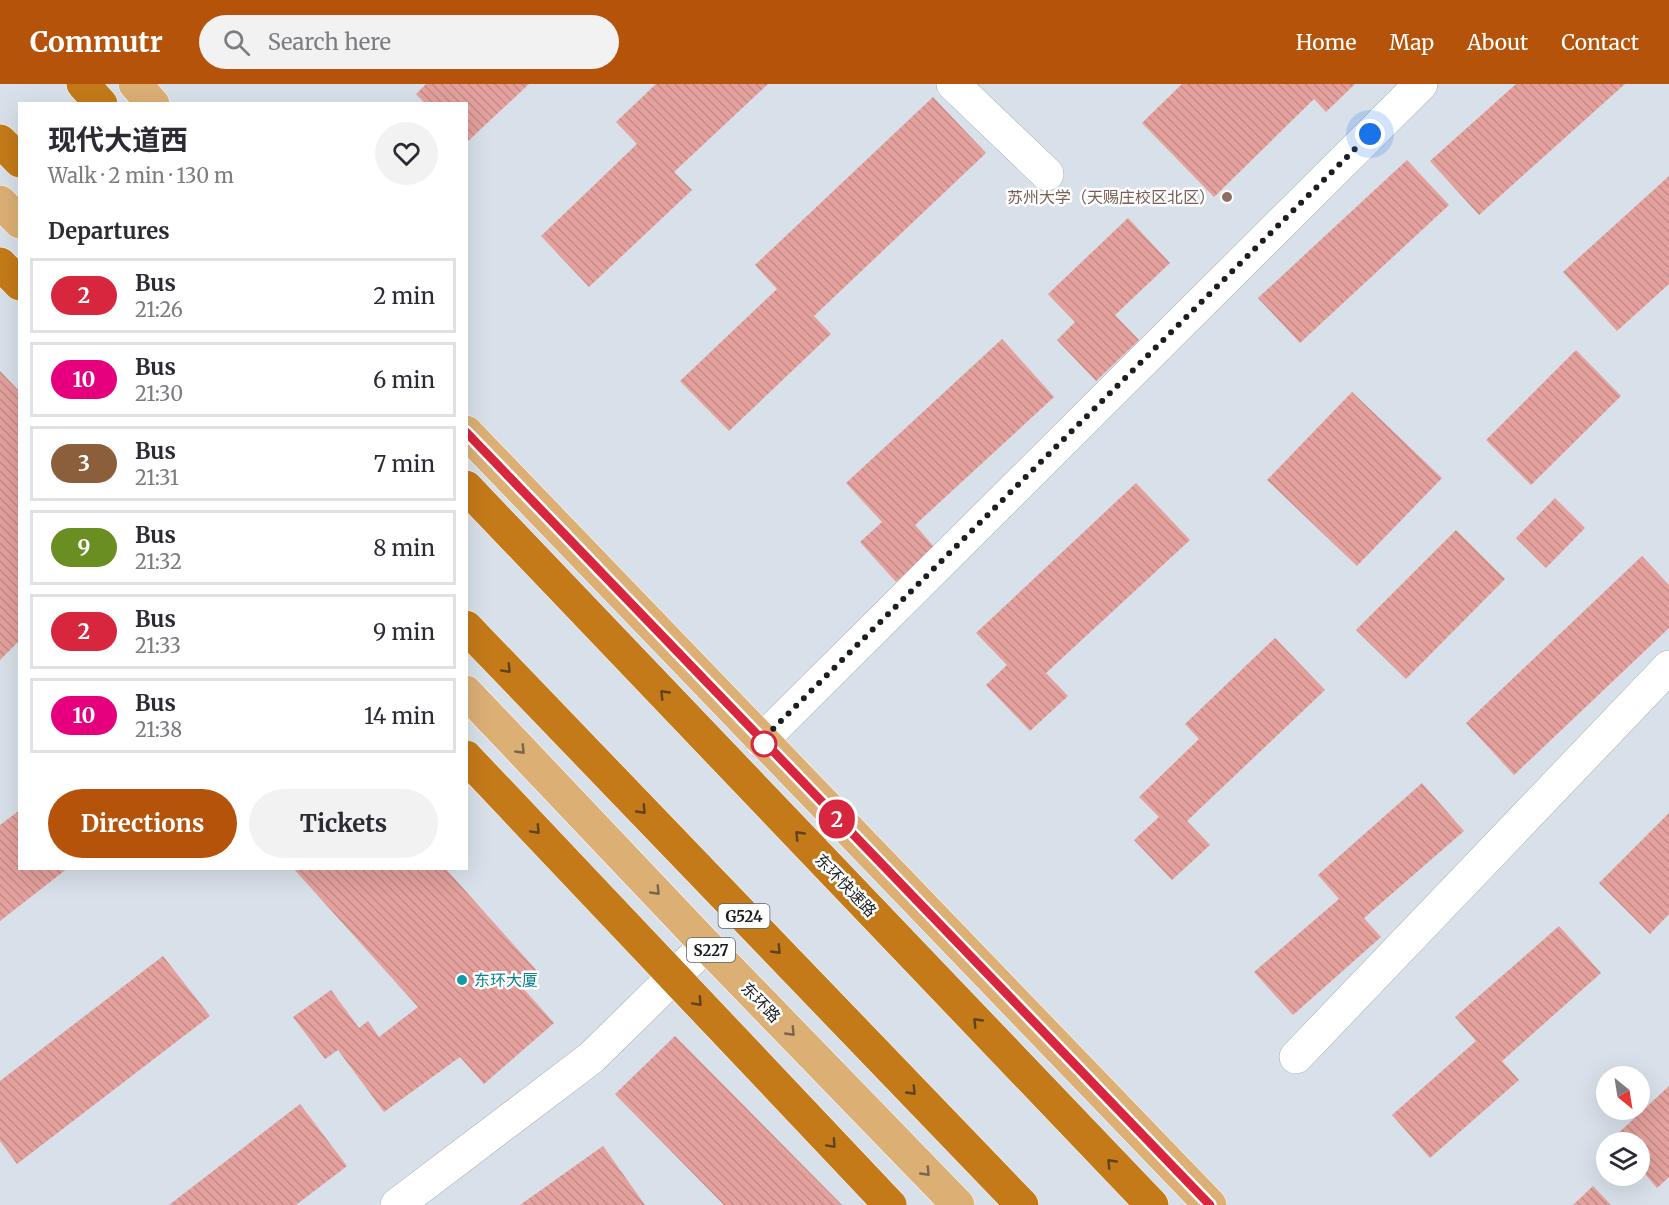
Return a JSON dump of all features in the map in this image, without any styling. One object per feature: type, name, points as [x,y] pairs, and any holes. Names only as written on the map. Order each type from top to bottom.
[{"type":"highway","points":[[83,84],[99,102]]},
{"type":"highway","points":[[0,141],[18,159]]},
{"type":"highway","points":[[0,264],[18,282]]},
{"type":"highway","name":"东环快速路","points":[[468,488],[1152,1205]]},
{"type":"highway","name":"G524","points":[[468,629],[1022,1205]]},
{"type":"highway","points":[[468,759],[890,1205]]},
{"type":"main road","points":[[135,84],[151,102]]},
{"type":"main road","points":[[0,202],[18,220]]},
{"type":"main road","points":[[468,434],[1210,1205]]},
{"type":"main road","name":"东环路","points":[[468,694],[706,945],[958,1205]]},
{"type":"lane","points":[[954,84],[1047,174]]},
{"type":"lane","points":[[761,741],[1421,84]]},
{"type":"lane","points":[[1296,1057],[1669,667]]},
{"type":"lane","points":[[397,1205],[591,1058],[706,945]]},
{"type":"building","points":[[426,84],[529,84],[468,141],[468,102],[424,102],[416,94]]},
{"type":"building","points":[[656,84],[768,84],[674,172],[692,190],[589,287],[541,236],[637,144],[616,122]]},
{"type":"building","points":[[1182,84],[1355,84],[1326,112],[1314,99],[1214,197],[1142,123]]},
{"type":"building","points":[[1516,84],[1625,84],[1479,215],[1430,161]]},
{"type":"building","points":[[933,97],[986,153],[814,316],[831,334],[729,431],[680,381],[777,289],[755,265]]},
{"type":"building","points":[[1407,160],[1449,205],[1300,343],[1258,298]]},
{"type":"building","points":[[1669,176],[1669,284],[1617,331],[1563,272]]},
{"type":"building","points":[[1128,218],[1170,263],[1115,315],[1139,340],[1096,381],[1057,340],[1075,322],[1048,294]]},
{"type":"building","points":[[1002,339],[1054,397],[915,525],[934,547],[896,582],[860,542],[882,522],[846,483]]},
{"type":"building","points":[[1576,350],[1621,396],[1531,485],[1486,440]]},
{"type":"building","points":[[0,371],[18,390],[18,642],[0,660]]},
{"type":"building","points":[[1352,392],[1442,478],[1357,566],[1267,480]]},
{"type":"building","points":[[1136,483],[1190,540],[1046,673],[1068,696],[1030,731],[986,685],[1007,665],[976,633]]},
{"type":"building","points":[[1555,498],[1585,528],[1546,568],[1516,538]]},
{"type":"building","points":[[1456,530],[1505,579],[1406,679],[1356,630]]},
{"type":"building","points":[[1642,556],[1669,585],[1669,628],[1514,775],[1466,723]]},
{"type":"building","points":[[1275,638],[1325,690],[1187,821],[1210,845],[1172,880],[1134,840],[1159,817],[1139,797],[1199,739],[1185,724]]},
{"type":"building","points":[[1422,783],[1464,831],[1364,918],[1381,937],[1293,1015],[1254,972],[1339,899],[1318,875]]},
{"type":"building","points":[[18,812],[18,870],[65,870],[0,921],[0,825]]},
{"type":"building","points":[[1669,813],[1669,914],[1650,934],[1599,883]]},
{"type":"building","name":"东环大厦","points":[[295,870],[447,870],[538,972],[522,987],[554,1023],[484,1084],[460,1057],[384,1112],[338,1050],[325,1059],[293,1017],[331,990],[359,1028],[368,1021],[379,1037],[418,1007]]},
{"type":"building","points":[[1559,926],[1601,973],[1502,1061],[1519,1080],[1430,1158],[1392,1115],[1476,1041],[1455,1017]]},
{"type":"building","points":[[163,956],[210,1016],[17,1164],[0,1141],[0,1081]]},
{"type":"building","points":[[675,1036],[842,1205],[724,1205],[615,1094]]},
{"type":"building","points":[[1669,1086],[1669,1177],[1657,1188],[1650,1180],[1650,1132],[1620,1132],[1632,1120],[1650,1120],[1650,1104]]},
{"type":"building","points":[[300,1104],[347,1166],[296,1205],[169,1205]]},
{"type":"building","points":[[603,1146],[645,1205],[520,1205]]},
{"type":"building","points":[[1593,1186],[1611,1205],[1573,1205]]},
{"type":"bus line","name":"2","points":[[468,434],[1210,1205]]},
{"type":"place","name":"苏州大学（天赐庄校区北区）","points":[[1227,197]]},
{"type":"place","name":"东环大厦","points":[[462,980]]},
{"type":"route","points":[[764,744],[761,741],[1370,134]]}]
